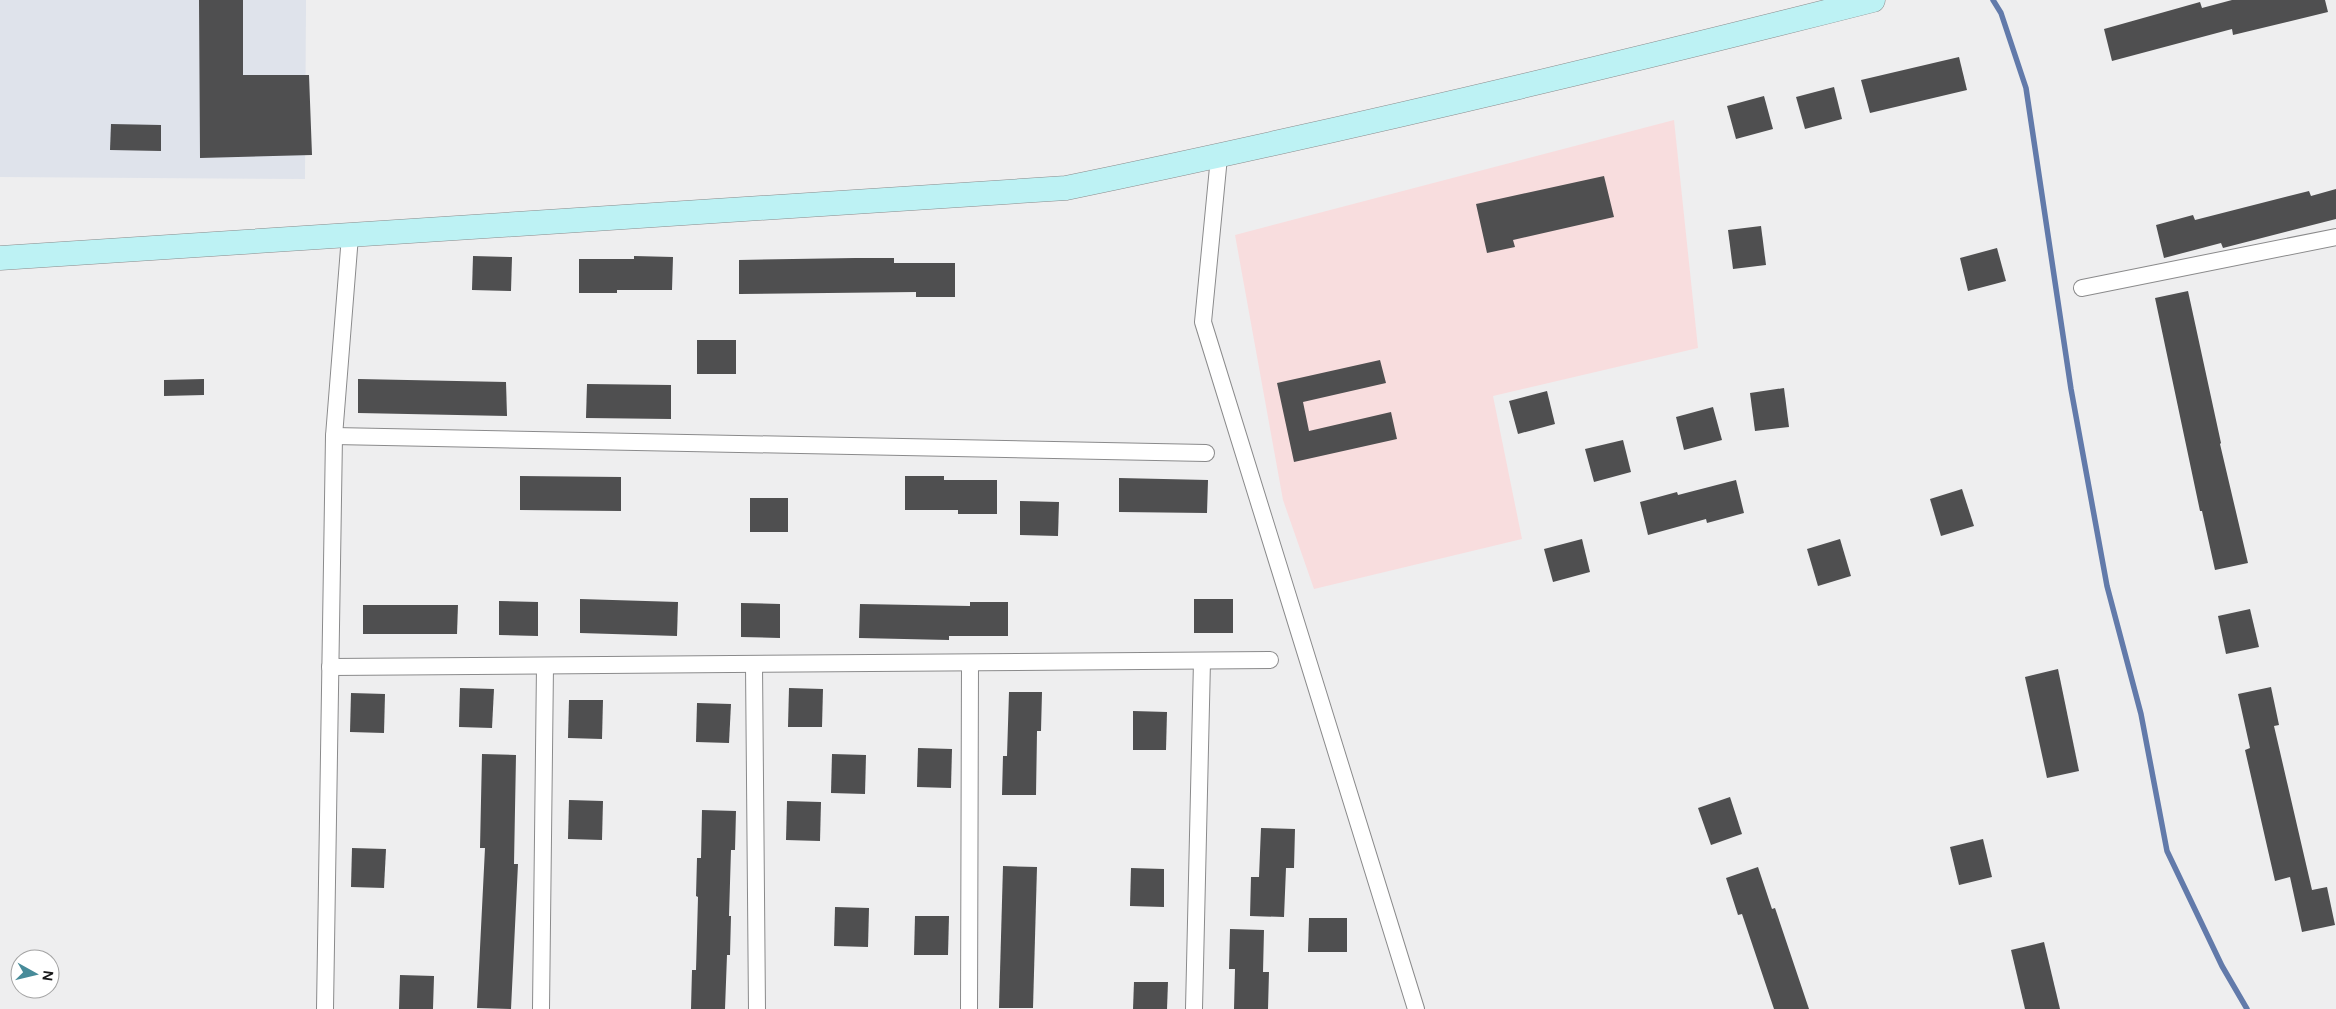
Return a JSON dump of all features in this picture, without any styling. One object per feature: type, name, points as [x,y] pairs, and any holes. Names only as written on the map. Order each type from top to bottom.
[{"type":"street","points":[[0,258],[1066,188],[1219,157],[1693,46],[1873,0]]},
{"type":"street","points":[[1219,157],[1203,322],[1416,1009]]},
{"type":"street","points":[[325,1009],[334,436],[350,236]]},
{"type":"street","points":[[2082,288],[2336,237]]},
{"type":"street","points":[[334,436],[1206,453]]},
{"type":"street","points":[[330,667],[970,664],[1270,660]]},
{"type":"street","points":[[1194,1009],[1202,661]]},
{"type":"street","points":[[969,1009],[970,664]]},
{"type":"street","points":[[754,665],[757,1009]]},
{"type":"street","points":[[541,1009],[545,666]]},
{"type":"shaded area","points":[[0,0],[306,0],[305,179],[0,177]]},
{"type":"shaded area","points":[[1674,120],[1698,348],[1493,396],[1522,539],[1314,589],[1283,500],[1235,235]]},
{"type":"building","points":[[199,0],[243,0],[243,75],[309,75],[312,155],[200,158]]},
{"type":"building","points":[[2232,0],[2325,0],[2328,12],[2233,35],[2232,29],[2112,61],[2104,29],[2200,2],[2202,8]]},
{"type":"building","points":[[1959,57],[1967,90],[1870,113],[1861,80]]},
{"type":"building","points":[[1834,87],[1842,119],[1805,129],[1796,97]]},
{"type":"building","points":[[1764,96],[1773,129],[1736,139],[1727,106]]},
{"type":"building","points":[[111,124],[161,125],[161,151],[110,150]]},
{"type":"building","points":[[1604,176],[1614,217],[1513,240],[1515,247],[1487,253],[1476,204]]},
{"type":"building","points":[[2336,189],[2336,219],[2223,248],[2221,243],[2164,258],[2156,225],[2193,215],[2195,220],[2309,191],[2311,196]]},
{"type":"building","points":[[1761,226],[1766,265],[1733,269],[1728,230]]},
{"type":"building","points":[[1997,248],[2006,281],[1968,291],[1960,258]]},
{"type":"building","points":[[473,256],[512,257],[511,291],[472,290]]},
{"type":"building","points":[[634,256],[673,257],[672,290],[617,290],[617,293],[579,293],[579,259],[634,259]]},
{"type":"building","points":[[894,258],[894,263],[955,263],[955,297],[916,297],[916,292],[739,294],[739,260]]},
{"type":"building","points":[[2188,291],[2220,444],[2248,563],[2215,570],[2202,511],[2200,511],[2155,298]]},
{"type":"building","points":[[697,340],[736,340],[736,374],[697,374]]},
{"type":"building","points":[[1380,360],[1386,383],[1303,402],[1309,431],[1391,412],[1397,439],[1294,462],[1277,383]]},
{"type":"building","points":[[204,379],[204,395],[164,396],[164,380]]},
{"type":"building","points":[[358,379],[506,382],[507,416],[358,413]]},
{"type":"building","points":[[587,384],[671,385],[671,419],[586,418]]},
{"type":"building","points":[[1784,388],[1789,427],[1755,431],[1750,393]]},
{"type":"building","points":[[1547,391],[1555,424],[1518,434],[1509,401]]},
{"type":"building","points":[[1713,407],[1722,440],[1684,450],[1676,417]]},
{"type":"building","points":[[1623,440],[1631,472],[1594,482],[1585,449]]},
{"type":"building","points":[[520,476],[621,477],[621,511],[520,510]]},
{"type":"building","points":[[905,476],[944,476],[944,480],[997,480],[997,514],[958,514],[958,510],[905,510]]},
{"type":"building","points":[[1119,478],[1208,480],[1207,513],[1119,512]]},
{"type":"building","points":[[1736,480],[1744,513],[1707,523],[1706,519],[1648,535],[1640,502],[1677,492],[1678,495]]},
{"type":"building","points":[[1962,489],[1974,526],[1941,536],[1930,499]]},
{"type":"building","points":[[750,498],[788,498],[788,532],[750,532]]},
{"type":"building","points":[[1020,501],[1059,502],[1058,536],[1020,535]]},
{"type":"building","points":[[1582,539],[1590,572],[1553,582],[1544,549]]},
{"type":"building","points":[[1840,539],[1851,576],[1818,586],[1807,549]]},
{"type":"building","points":[[580,599],[678,602],[677,636],[580,633]]},
{"type":"building","points":[[1194,599],[1233,599],[1233,633],[1194,633]]},
{"type":"building","points":[[499,601],[538,602],[538,636],[499,635]]},
{"type":"building","points":[[970,602],[1008,602],[1008,636],[949,636],[949,640],[859,638],[860,604],[970,606]]},
{"type":"building","points":[[741,603],[780,604],[780,638],[741,637]]},
{"type":"building","points":[[363,605],[458,605],[457,634],[363,634]]},
{"type":"building","points":[[2250,609],[2259,647],[2226,654],[2218,616]]},
{"type":"building","points":[[2058,669],[2079,771],[2047,778],[2025,677]]},
{"type":"building","points":[[2271,687],[2279,725],[2274,726],[2312,890],[2327,887],[2335,925],[2302,932],[2290,877],[2275,881],[2245,750],[2250,748],[2238,694]]},
{"type":"building","points":[[460,688],[494,689],[492,728],[459,727]]},
{"type":"building","points":[[789,688],[823,689],[822,727],[788,727]]},
{"type":"building","points":[[1009,692],[1042,692],[1041,731],[1037,731],[1036,795],[1002,795],[1003,756],[1007,756]]},
{"type":"building","points":[[351,693],[385,694],[384,733],[350,732]]},
{"type":"building","points":[[569,700],[603,700],[602,739],[568,738]]},
{"type":"building","points":[[697,703],[731,704],[729,743],[696,742]]},
{"type":"building","points":[[1133,711],[1167,712],[1166,750],[1133,750]]},
{"type":"building","points":[[918,748],[952,749],[951,788],[917,787]]},
{"type":"building","points":[[482,754],[516,755],[514,864],[518,864],[511,1009],[477,1008],[485,848],[480,848]]},
{"type":"building","points":[[832,754],[866,755],[865,794],[831,793]]},
{"type":"building","points":[[1730,797],[1742,834],[1711,845],[1698,808]]},
{"type":"building","points":[[569,800],[603,801],[602,840],[568,839]]},
{"type":"building","points":[[787,801],[821,802],[820,841],[786,840]]},
{"type":"building","points":[[702,810],[736,811],[735,850],[731,850],[730,955],[727,955],[725,1009],[691,1009],[692,970],[696,970],[697,858],[701,858]]},
{"type":"building","points":[[1261,828],[1295,829],[1294,868],[1286,868],[1284,917],[1250,916],[1251,877],[1259,877]]},
{"type":"building","points":[[1983,839],[1992,877],[1959,885],[1950,847]]},
{"type":"building","points":[[352,848],[386,849],[384,888],[351,887]]},
{"type":"building","points":[[1003,866],[1037,867],[1033,1008],[999,1008]]},
{"type":"building","points":[[1758,867],[1772,909],[1775,908],[1809,1009],[1774,1009],[1742,914],[1738,915],[1726,878]]},
{"type":"building","points":[[1131,868],[1164,869],[1164,907],[1130,906]]},
{"type":"building","points":[[835,907],[869,908],[868,947],[834,946]]},
{"type":"building","points":[[915,916],[949,916],[948,955],[914,955]]},
{"type":"building","points":[[1309,918],[1347,918],[1347,952],[1308,952]]},
{"type":"building","points":[[1230,929],[1264,930],[1263,972],[1269,972],[1268,1009],[1234,1009],[1235,969],[1229,969]]},
{"type":"building","points":[[2044,942],[2060,1009],[2025,1009],[2011,950]]},
{"type":"building","points":[[400,975],[434,976],[433,1009],[399,1009]]},
{"type":"building","points":[[1134,982],[1168,982],[1167,1009],[1133,1009]]},
{"type":"waterway","points":[[1993,0],[2001,13],[2026,88],[2071,389],[2107,586],[2141,714],[2167,851],[2222,966],[2247,1009]]}]
